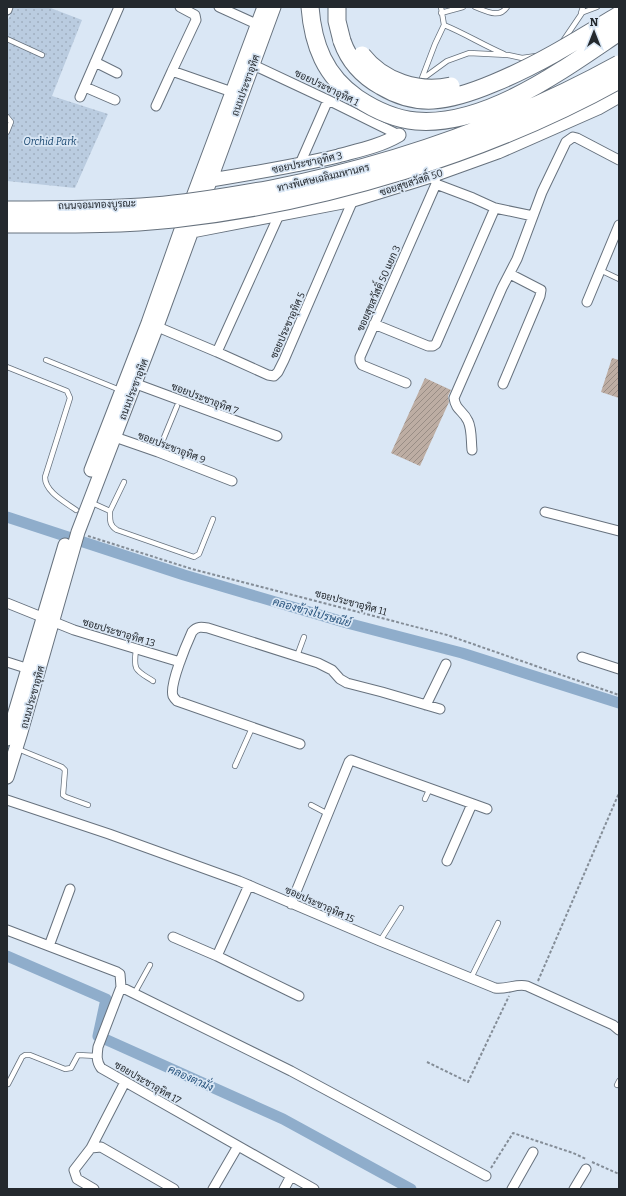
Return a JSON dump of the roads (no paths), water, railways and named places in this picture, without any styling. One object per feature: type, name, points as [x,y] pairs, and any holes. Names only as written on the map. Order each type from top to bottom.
[{"type":"highway","points":[[310,7],[313,32],[319,52],[324,62],[338,81],[354,96],[374,108],[395,117],[417,121],[440,120],[462,116],[485,109],[508,99],[546,79],[619,32]]},
{"type":"highway","points":[[337,7],[337,21],[347,39],[364,57],[384,75],[407,85],[422,88],[439,88],[468,81],[522,58],[564,37],[615,7]]},
{"type":"highway","points":[[347,7],[347,39],[349,56],[358,68],[383,88],[411,98],[426,100],[441,99],[472,92],[528,68],[619,15]]},
{"type":"highway","name":"ทางพิเศษเฉลิมมหานคร","points":[[7,210],[154,206],[237,196],[321,178],[403,156],[462,136],[551,99],[619,64]]},
{"type":"highway","name":"ทางพิเศษเฉลิมมหานคร","points":[[7,224],[142,222],[173,219],[230,212],[316,193],[399,171],[463,150],[539,120],[619,80]]},
{"type":"main road","name":"ถนนประชาอุทิศ","points":[[12,735],[48,620],[73,531],[76,510],[110,435],[152,325],[192,231],[211,180],[261,27],[264,7]]},
{"type":"main road","name":"ถนนประชาอุทิศ","points":[[261,27],[274,7]]},
{"type":"main road","name":"ถนนประชาอุทิศ","points":[[152,325],[188,210],[232,92],[248,63]]},
{"type":"main road","name":"ซอยสุขสวัสดิ์ 50","points":[[192,231],[353,200],[435,180],[598,108],[619,96]]},
{"type":"main road","name":"ซอยประชาอุทิศ 3","points":[[211,180],[299,166],[373,147],[387,142],[401,132]]},
{"type":"main road","name":"ถนนประชาอุทิศ","points":[[73,531],[89,501],[110,435]]},
{"type":"main road","name":"ถนนประชาอุทิศ","points":[[7,777],[12,735],[29,669],[48,620]]},
{"type":"street","points":[[80,96],[119,7]]},
{"type":"street","points":[[156,106],[196,20],[195,15],[180,7]]},
{"type":"street","points":[[219,7],[261,27]]},
{"type":"street","points":[[95,62],[117,73]]},
{"type":"street","name":"ซอยประชาอุทิศ 1","points":[[248,63],[401,132]]},
{"type":"street","points":[[172,70],[232,92]]},
{"type":"street","points":[[85,87],[115,100]]},
{"type":"street","points":[[299,166],[328,100]]},
{"type":"street","points":[[472,450],[469,423],[465,415],[456,406],[454,398],[502,288],[517,259],[542,192],[566,142],[570,138],[577,138],[619,160]]},
{"type":"street","points":[[435,180],[495,208],[533,216]]},
{"type":"street","name":"ฃอยสุขสวัสดิ์ 50 แยก 3","points":[[406,383],[362,365],[360,357],[435,180]]},
{"type":"street","name":"ซอยประชาอุทิศ 5","points":[[152,325],[268,375],[274,376],[278,372],[353,200]]},
{"type":"street","points":[[374,324],[428,346],[433,346],[436,344],[495,208]]},
{"type":"street","name":"ถนนจอมทองบูรณะ","points":[[7,216],[131,214],[188,210]]},
{"type":"street","points":[[217,352],[279,215]]},
{"type":"street","points":[[587,302],[619,225]]},
{"type":"street","points":[[503,384],[540,296],[540,290],[510,274]]},
{"type":"street","name":"ซอยประชาอุทิศ 7","points":[[129,387],[277,436]]},
{"type":"street","name":"ซอยประชาอุทิศ 9","points":[[110,435],[232,481]]},
{"type":"street","points":[[545,512],[619,530]]},
{"type":"street","name":"ซอยประชาอุทิศ 13","points":[[7,603],[48,620],[136,650],[180,662]]},
{"type":"street","points":[[300,744],[177,701],[173,697],[180,662],[195,628],[208,628],[327,666],[347,684],[382,692],[440,709]]},
{"type":"street","points":[[582,656],[619,669]]},
{"type":"street","points":[[7,662],[29,669]]},
{"type":"street","points":[[426,705],[446,664]]},
{"type":"street","points":[[292,904],[351,760],[487,810]]},
{"type":"street","name":"ซอยประชาอุทิศ 15","points":[[7,800],[109,834],[249,885],[495,988],[522,985],[619,1030]]},
{"type":"street","points":[[447,861],[472,804]]},
{"type":"street","points":[[217,956],[249,885]]},
{"type":"street","points":[[49,946],[70,889]]},
{"type":"street","points":[[7,930],[120,974],[121,987],[97,1051]]},
{"type":"street","points":[[173,936],[299,996]]},
{"type":"street","points":[[121,987],[291,1071],[486,1176]]},
{"type":"street","name":"ซอยประชาอุทิศ 17","points":[[97,1051],[97,1063],[101,1068],[314,1189]]},
{"type":"street","points":[[94,1189],[77,1179],[74,1170],[91,1148],[126,1082]]},
{"type":"street","points":[[213,1189],[238,1146]]},
{"type":"street","points":[[91,1148],[101,1147],[174,1189]]},
{"type":"street","points":[[512,1189],[533,1152]]},
{"type":"street","points":[[574,1189],[586,1169]]},
{"type":"street","points":[[284,1189],[291,1176]]},
{"type":"lane","points":[[415,101],[421,80],[444,25],[441,7]]},
{"type":"lane","points":[[441,13],[463,7]]},
{"type":"lane","points":[[476,7],[491,13],[499,13],[506,10],[507,7]]},
{"type":"lane","points":[[421,80],[447,61],[469,53],[522,58],[536,56],[551,50],[564,40],[582,13],[583,7]]},
{"type":"lane","points":[[581,13],[597,7]]},
{"type":"lane","points":[[444,25],[462,32],[487,47],[508,56]]},
{"type":"lane","points":[[7,39],[42,55]]},
{"type":"lane","points":[[406,122],[409,115]]},
{"type":"lane","points":[[7,117],[11,122],[7,132]]},
{"type":"lane","points":[[600,270],[619,279]]},
{"type":"lane","points":[[46,360],[129,387]]},
{"type":"lane","points":[[7,367],[69,393],[70,398],[44,477],[45,483],[53,493],[76,510]]},
{"type":"lane","points":[[158,452],[177,406]]},
{"type":"lane","points":[[124,482],[110,511],[110,522],[112,527],[117,530],[194,557],[198,554],[213,519]]},
{"type":"lane","points":[[89,501],[110,511]]},
{"type":"lane","points":[[296,656],[304,637]]},
{"type":"lane","points":[[136,650],[134,662],[135,668],[140,673],[154,681]]},
{"type":"lane","points":[[235,766],[252,728]]},
{"type":"lane","points":[[12,735],[62,767],[65,770],[63,795],[88,805]]},
{"type":"lane","points":[[425,799],[430,788]]},
{"type":"lane","points":[[311,806],[328,814]]},
{"type":"lane","points":[[380,941],[401,908]]},
{"type":"lane","points":[[471,978],[498,923]]},
{"type":"lane","points":[[134,994],[150,965]]},
{"type":"lane","points":[[8,1084],[24,1055],[30,1055],[65,1069],[71,1068],[78,1056],[97,1051]]},
{"type":"waterway","name":"คลองข้างไปรษณีย์","points":[[7,517],[184,575],[347,623],[462,653],[619,703]]},
{"type":"waterway","name":"คลองตามั่ง","points":[[7,956],[106,999],[98,1036],[283,1119],[411,1189]]},
{"type":"park label","name":"Orchid Park","points":[[50,141]]}]
